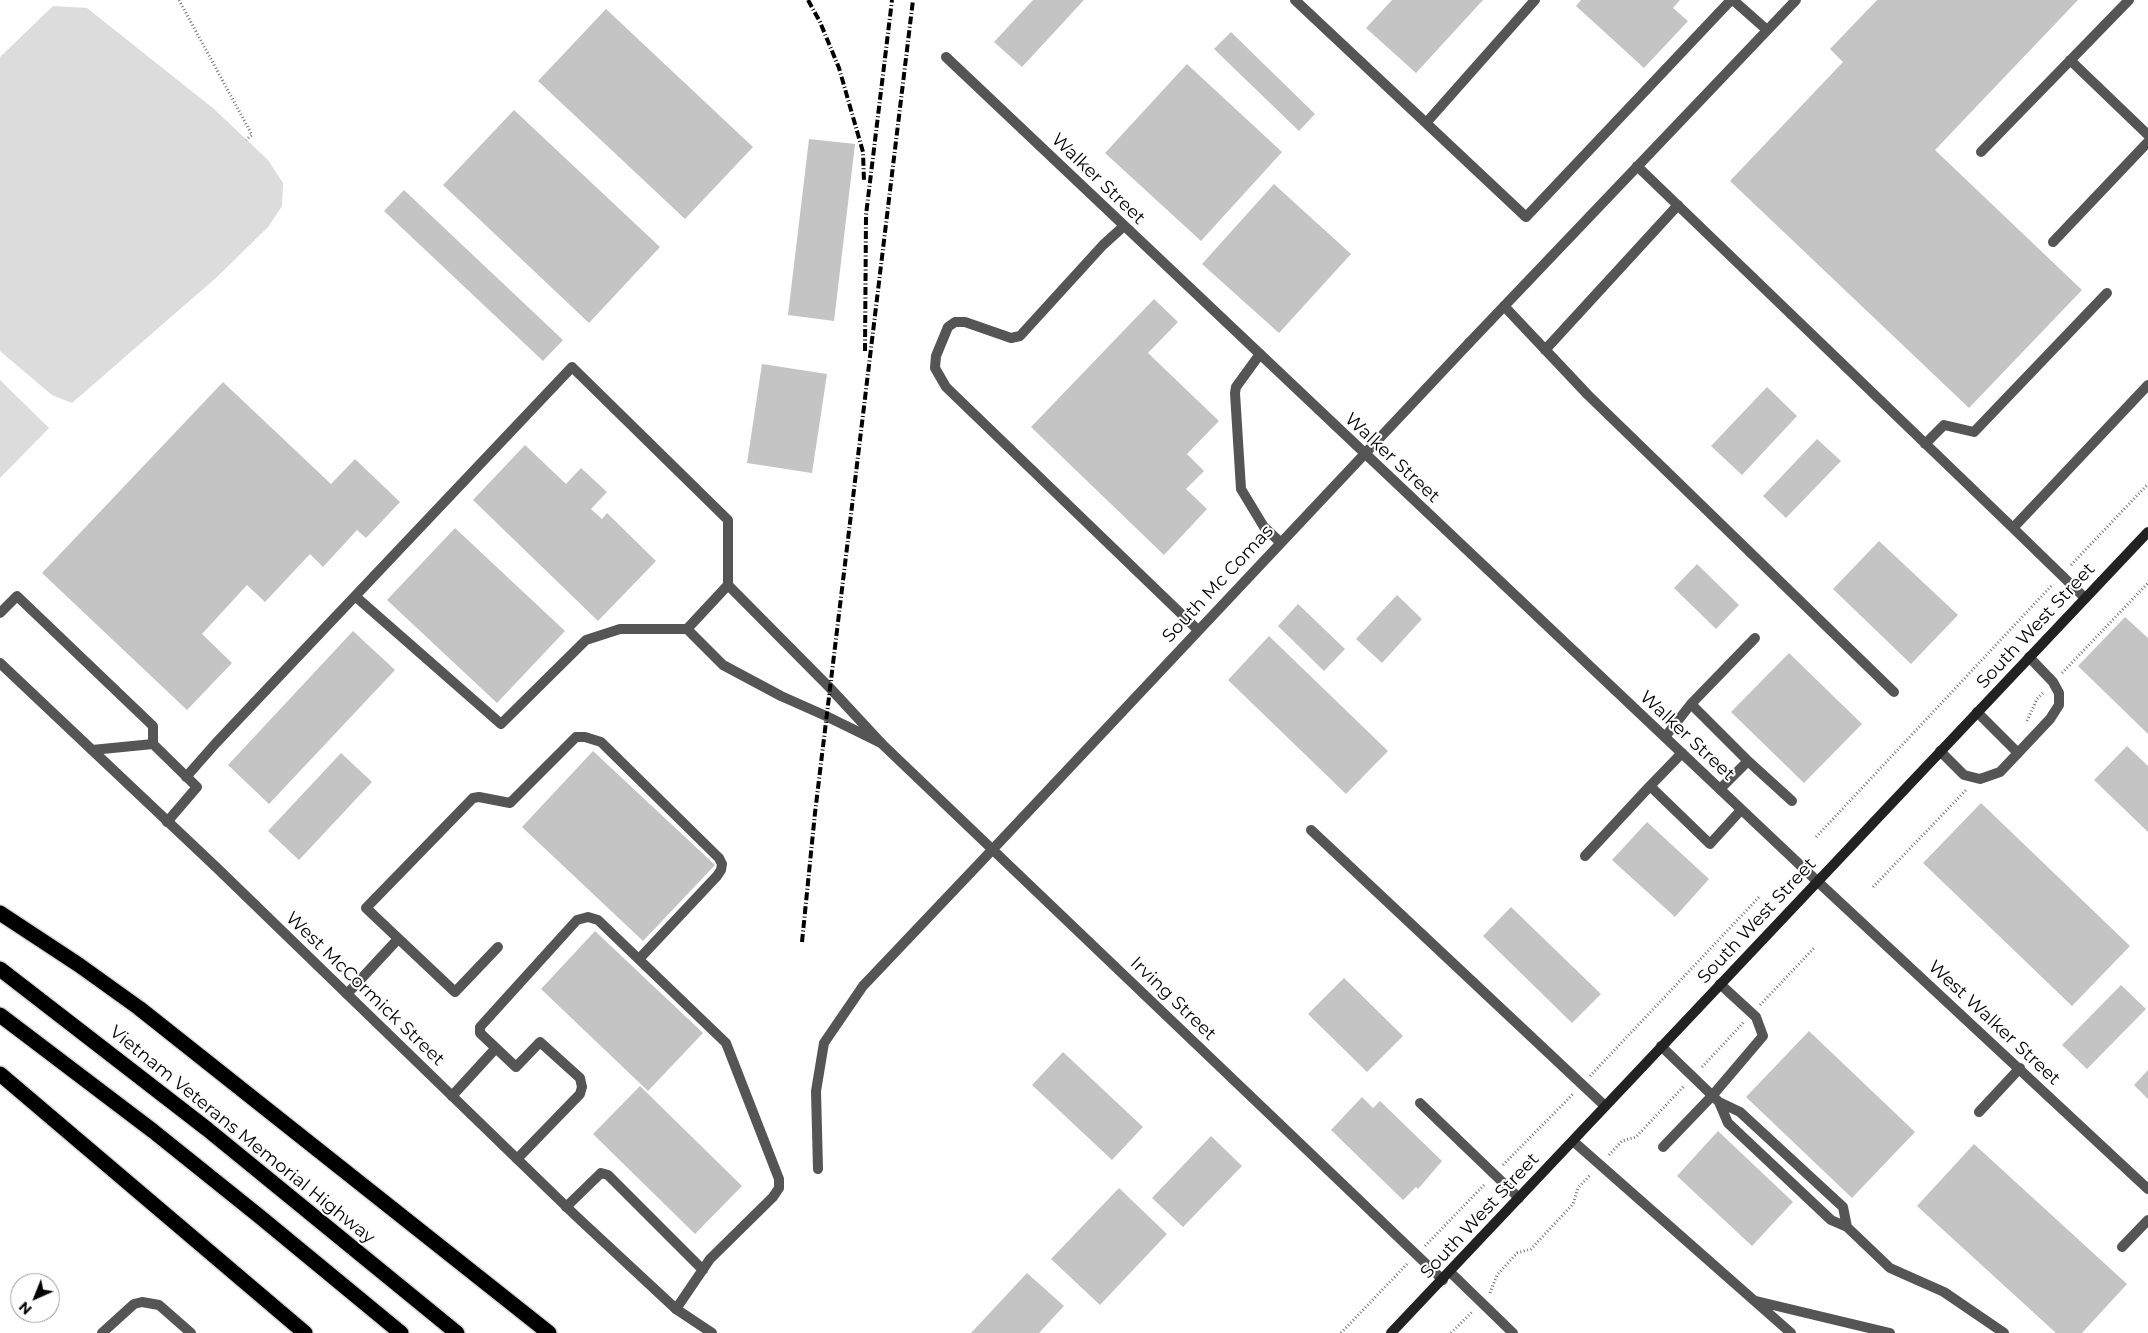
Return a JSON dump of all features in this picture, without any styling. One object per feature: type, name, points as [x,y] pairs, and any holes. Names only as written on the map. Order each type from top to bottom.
[{"type":"highway","points":[[0,913],[80,965],[139,1008],[549,1333]]},
{"type":"highway","name":"Vietnam Veterans Memorial Highway","points":[[0,969],[207,1129],[457,1333]]},
{"type":"highway","points":[[0,1015],[152,1131],[401,1333]]},
{"type":"highway","points":[[0,1074],[305,1333]]},
{"type":"main road","name":"South West Street","points":[[1391,1333],[1817,880],[2148,532]]},
{"type":"street","points":[[1426,123],[1535,0]]},
{"type":"street","points":[[1300,2],[1526,217],[1732,0],[1767,30]]},
{"type":"street","name":"South Mc Comas","points":[[818,1169],[816,1090],[824,1043],[863,986],[1364,453],[1796,0]]},
{"type":"street","points":[[1981,152],[2129,0]]},
{"type":"street","name":"Walker Street","points":[[946,57],[1817,880]]},
{"type":"street","points":[[2070,60],[2148,135]]},
{"type":"street","points":[[2053,242],[2148,142]]},
{"type":"street","points":[[1638,166],[2085,598]]},
{"type":"street","points":[[1545,350],[1678,205]]},
{"type":"street","points":[[1124,226],[1103,246],[1020,336],[1011,338],[965,322],[954,322],[948,327],[936,356],[935,368],[946,387],[1198,630]]},
{"type":"street","points":[[1925,444],[1944,425],[1974,432],[2107,292]]},
{"type":"street","points":[[1504,306],[1588,396],[1894,692]]},
{"type":"street","points":[[1260,354],[1244,374],[1234,393],[1241,488],[1264,527],[1280,542]]},
{"type":"street","points":[[186,777],[572,367],[728,520],[728,585],[688,630]]},
{"type":"street","points":[[2013,528],[2148,385]]},
{"type":"street","points":[[728,585],[830,688],[881,743]]},
{"type":"street","points":[[0,613],[17,596],[153,726],[153,744],[196,786],[168,822]]},
{"type":"street","points":[[355,596],[501,724],[586,640],[620,629],[688,630],[723,665],[781,696],[881,743]]},
{"type":"street","points":[[1665,737],[1691,704],[1755,638]]},
{"type":"street","points":[[1940,751],[1964,775],[1980,779],[2000,772],[2018,753],[2050,719],[2059,705],[2059,693],[2053,682],[2029,657]]},
{"type":"street","name":"West McCormick Street","points":[[0,663],[347,994],[566,1207],[676,1309],[712,1333]]},
{"type":"street","points":[[1691,704],[1748,761],[1792,801]]},
{"type":"street","points":[[1977,712],[2018,753]]},
{"type":"street","points":[[498,947],[455,992],[366,908],[472,798],[479,797],[510,803],[576,737],[585,737],[601,742],[722,864],[717,876],[639,959]]},
{"type":"street","name":"Irving Street","points":[[881,743],[1416,1255],[1481,1302],[1513,1333]]},
{"type":"street","points":[[92,750],[153,744]]},
{"type":"street","points":[[1586,856],[1682,754]]},
{"type":"street","points":[[1720,789],[1748,761]]},
{"type":"street","points":[[1650,786],[1710,844],[1741,810]]},
{"type":"street","points":[[1311,830],[1605,1106]]},
{"type":"street","name":"West Walker Street","points":[[1817,880],[2148,1189]]},
{"type":"street","points":[[517,1159],[580,1094],[582,1087],[580,1078],[540,1042],[516,1067],[480,1033],[480,1028],[577,920],[588,917],[598,920],[726,1043],[779,1179],[779,1188],[773,1197],[710,1259],[676,1309]]},
{"type":"street","points":[[347,994],[398,939]]},
{"type":"street","points":[[1663,1147],[1715,1099],[1763,1036],[1756,1018],[1720,984]]},
{"type":"street","points":[[1662,1046],[1715,1099],[1728,1123],[1830,1220],[1847,1227],[1890,1268],[1944,1292],[2004,1333]]},
{"type":"street","points":[[452,1096],[496,1048]]},
{"type":"street","points":[[1979,1112],[2020,1068]]},
{"type":"street","points":[[1715,1099],[1740,1112],[1843,1207],[1847,1227]]},
{"type":"street","points":[[1420,1102],[1519,1198]]},
{"type":"street","points":[[1573,1141],[1791,1333]]},
{"type":"street","points":[[566,1207],[600,1173],[608,1175],[703,1270]]},
{"type":"street","points":[[2122,1247],[2148,1220]]},
{"type":"street","points":[[1755,1301],[1890,1333]]},
{"type":"street","points":[[102,1333],[134,1304],[150,1302],[168,1311],[191,1333]]},
{"type":"path","points":[[179,0],[252,135],[246,140]]},
{"type":"path","points":[[1816,837],[2148,484]]},
{"type":"path","points":[[1341,1333],[1582,1085],[1760,896]]},
{"type":"path","points":[[1451,1333],[1492,1291],[1497,1275],[1517,1253],[1531,1249],[1573,1204],[1578,1188],[1600,1164],[1622,1141],[1636,1137],[1815,947]]},
{"type":"shaded area","points":[[53,6],[87,8],[214,109],[268,160],[283,183],[282,206],[268,227],[217,277],[72,403],[52,395],[0,351],[0,57]]},
{"type":"shaded area","points":[[0,380],[49,428],[0,478]]},
{"type":"building","points":[[1033,0],[1084,0],[1022,67],[994,42]]},
{"type":"building","points":[[1392,0],[1483,0],[1416,73],[1366,28]]},
{"type":"building","points":[[1581,0],[1680,0],[1673,8],[1688,21],[1644,68],[1576,6]]},
{"type":"building","points":[[1877,0],[2078,0],[1935,150],[2082,290],[1969,408],[1730,181],[1843,62],[1830,49]]},
{"type":"building","points":[[606,9],[753,147],[685,219],[538,81]]},
{"type":"building","points":[[1231,32],[1315,114],[1299,131],[1214,49]]},
{"type":"building","points":[[1187,64],[1282,152],[1201,241],[1105,153]]},
{"type":"building","points":[[514,110],[660,247],[589,323],[443,185]]},
{"type":"building","points":[[809,139],[855,144],[834,321],[788,315]]},
{"type":"building","points":[[1274,184],[1351,254],[1279,333],[1202,264]]},
{"type":"building","points":[[404,190],[563,340],[543,361],[384,211]]},
{"type":"building","points":[[1154,299],[1178,322],[1148,353],[1219,421],[1187,454],[1204,471],[1186,489],[1207,509],[1164,555],[1031,427]]},
{"type":"building","points":[[762,364],[827,374],[812,473],[747,463]]},
{"type":"building","points":[[223,382],[331,484],[355,459],[400,502],[366,538],[357,530],[323,567],[310,554],[265,602],[247,585],[202,634],[232,663],[187,710],[42,573]]},
{"type":"building","points":[[1767,387],[1797,416],[1742,475],[1711,446]]},
{"type":"building","points":[[1817,439],[1841,461],[1786,518],[1763,496]]},
{"type":"building","points":[[525,445],[566,484],[581,468],[607,492],[591,509],[602,519],[607,513],[656,561],[598,621],[473,500]]},
{"type":"building","points":[[455,528],[565,631],[497,703],[387,600]]},
{"type":"building","points":[[1879,541],[1958,615],[1911,664],[1833,589]]},
{"type":"building","points":[[1697,564],[1739,605],[1716,629],[1674,588]]},
{"type":"building","points":[[1397,595],[1422,619],[1382,663],[1356,639]]},
{"type":"building","points":[[1298,604],[1345,649],[1324,671],[1278,626]]},
{"type":"building","points":[[2125,617],[2148,638],[2148,734],[2078,666]]},
{"type":"building","points":[[353,631],[395,670],[269,804],[228,765]]},
{"type":"building","points":[[1269,636],[1388,751],[1346,794],[1228,680]]},
{"type":"building","points":[[1789,653],[1862,724],[1804,783],[1731,712]]},
{"type":"building","points":[[2127,746],[2148,766],[2148,832],[2094,780]]},
{"type":"building","points":[[593,751],[715,865],[643,941],[522,827]]},
{"type":"building","points":[[341,753],[372,782],[299,860],[268,831]]},
{"type":"building","points":[[1981,803],[2130,946],[2072,1006],[1923,863]]},
{"type":"building","points":[[1647,822],[1709,879],[1675,917],[1612,860]]},
{"type":"building","points":[[1511,907],[1601,994],[1572,1023],[1483,936]]},
{"type":"building","points":[[595,931],[703,1033],[648,1091],[541,989]]},
{"type":"building","points":[[1344,978],[1403,1036],[1367,1072],[1308,1014]]},
{"type":"building","points":[[2121,985],[2146,1009],[2087,1069],[2062,1045]]},
{"type":"building","points":[[1809,1031],[1915,1132],[1852,1198],[1746,1097]]},
{"type":"building","points":[[1063,1052],[1143,1127],[1112,1160],[1032,1085]]},
{"type":"building","points":[[2148,1070],[2148,1099],[2134,1085]]},
{"type":"building","points":[[640,1086],[742,1186],[695,1234],[593,1134]]},
{"type":"building","points":[[1362,1097],[1373,1108],[1380,1101],[1442,1161],[1418,1189],[1416,1187],[1403,1200],[1331,1130]]},
{"type":"building","points":[[1718,1131],[1793,1202],[1752,1246],[1677,1176]]},
{"type":"building","points":[[1211,1136],[1242,1166],[1183,1227],[1152,1198]]},
{"type":"building","points":[[1974,1144],[2127,1284],[2082,1333],[2056,1333],[1917,1206]]},
{"type":"building","points":[[1119,1188],[1167,1234],[1100,1305],[1051,1259]]},
{"type":"building","points":[[1027,1273],[1064,1306],[1039,1333],[971,1333]]},
{"type":"railway","points":[[808,0],[820,22],[839,68],[863,152],[864,182]]},
{"type":"railway","points":[[865,351],[866,215],[892,0]]},
{"type":"railway","points":[[802,942],[815,813],[913,0]]}]
